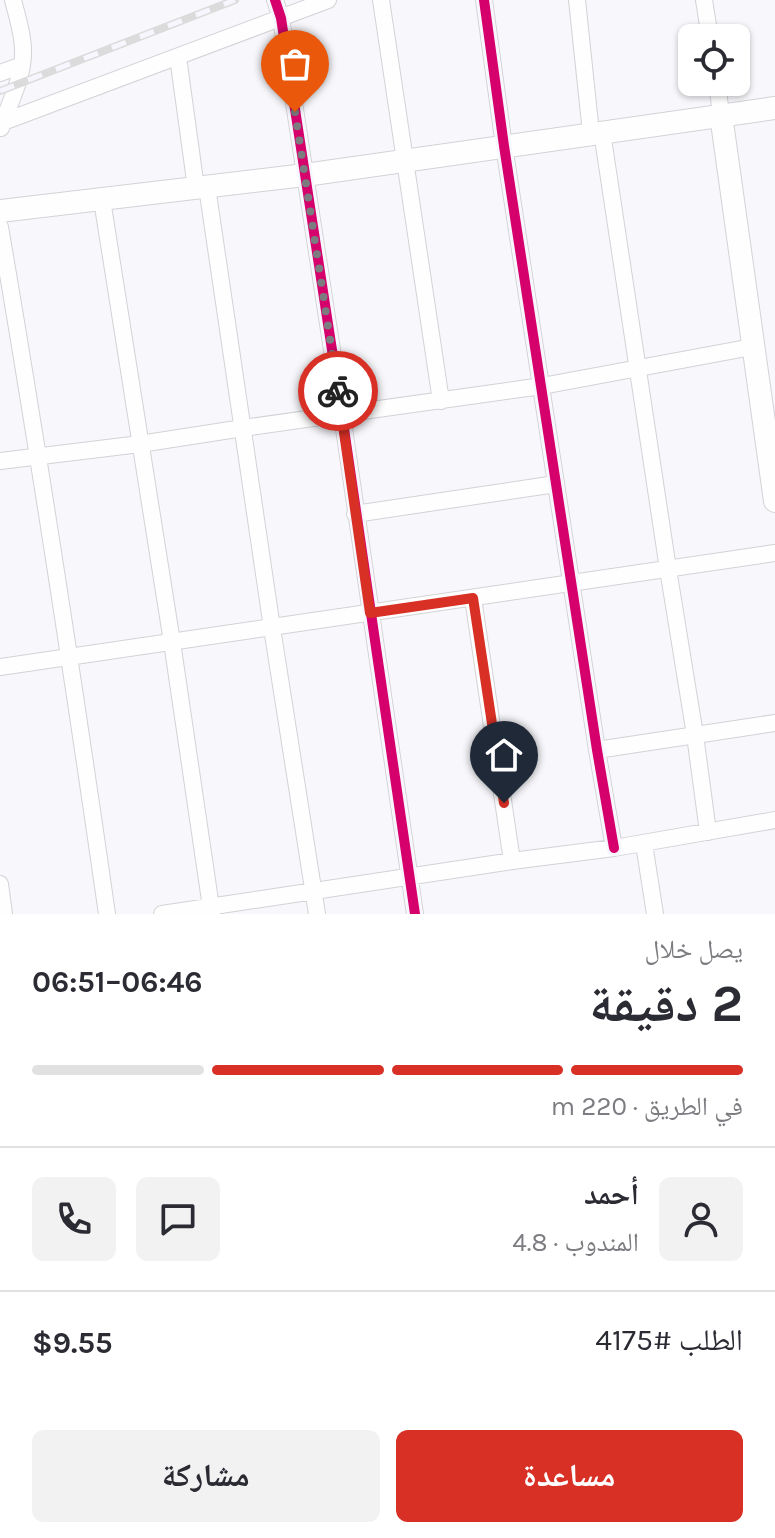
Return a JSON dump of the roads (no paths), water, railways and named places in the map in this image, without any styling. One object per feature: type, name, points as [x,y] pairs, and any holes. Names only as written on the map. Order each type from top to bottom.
[{"type":"main road","points":[[0,211],[305,175],[775,108]]},
{"type":"main road","points":[[721,115],[752,347],[769,422],[775,501]]},
{"type":"street","points":[[1,126],[18,84],[22,65],[23,47],[13,0]]},
{"type":"street","points":[[275,0],[281,18],[342,415],[415,914]]},
{"type":"street","points":[[1,126],[328,0]]},
{"type":"street","points":[[381,0],[441,401]]},
{"type":"street","points":[[484,0],[614,848]]},
{"type":"street","points":[[577,0],[639,369],[708,832]]},
{"type":"street","points":[[704,0],[708,24]]},
{"type":"street","points":[[178,57],[243,428],[317,914]]},
{"type":"street","points":[[0,73],[22,65]]},
{"type":"street","points":[[719,96],[721,115]]},
{"type":"street","points":[[102,200],[211,910]]},
{"type":"street","points":[[0,227],[70,656],[107,914]]},
{"type":"street","points":[[0,461],[542,386],[752,347]]},
{"type":"street","points":[[355,514],[556,484]]},
{"type":"street","points":[[0,667],[775,553]]},
{"type":"street","points":[[473,598],[512,861]]},
{"type":"street","points":[[597,750],[775,723]]},
{"type":"street","points":[[162,914],[211,910],[409,876],[644,844],[775,820]]},
{"type":"street","points":[[644,844],[655,914]]},
{"type":"street","points":[[0,884],[4,914]]},
{"type":"railway","points":[[0,91],[235,0]]}]
